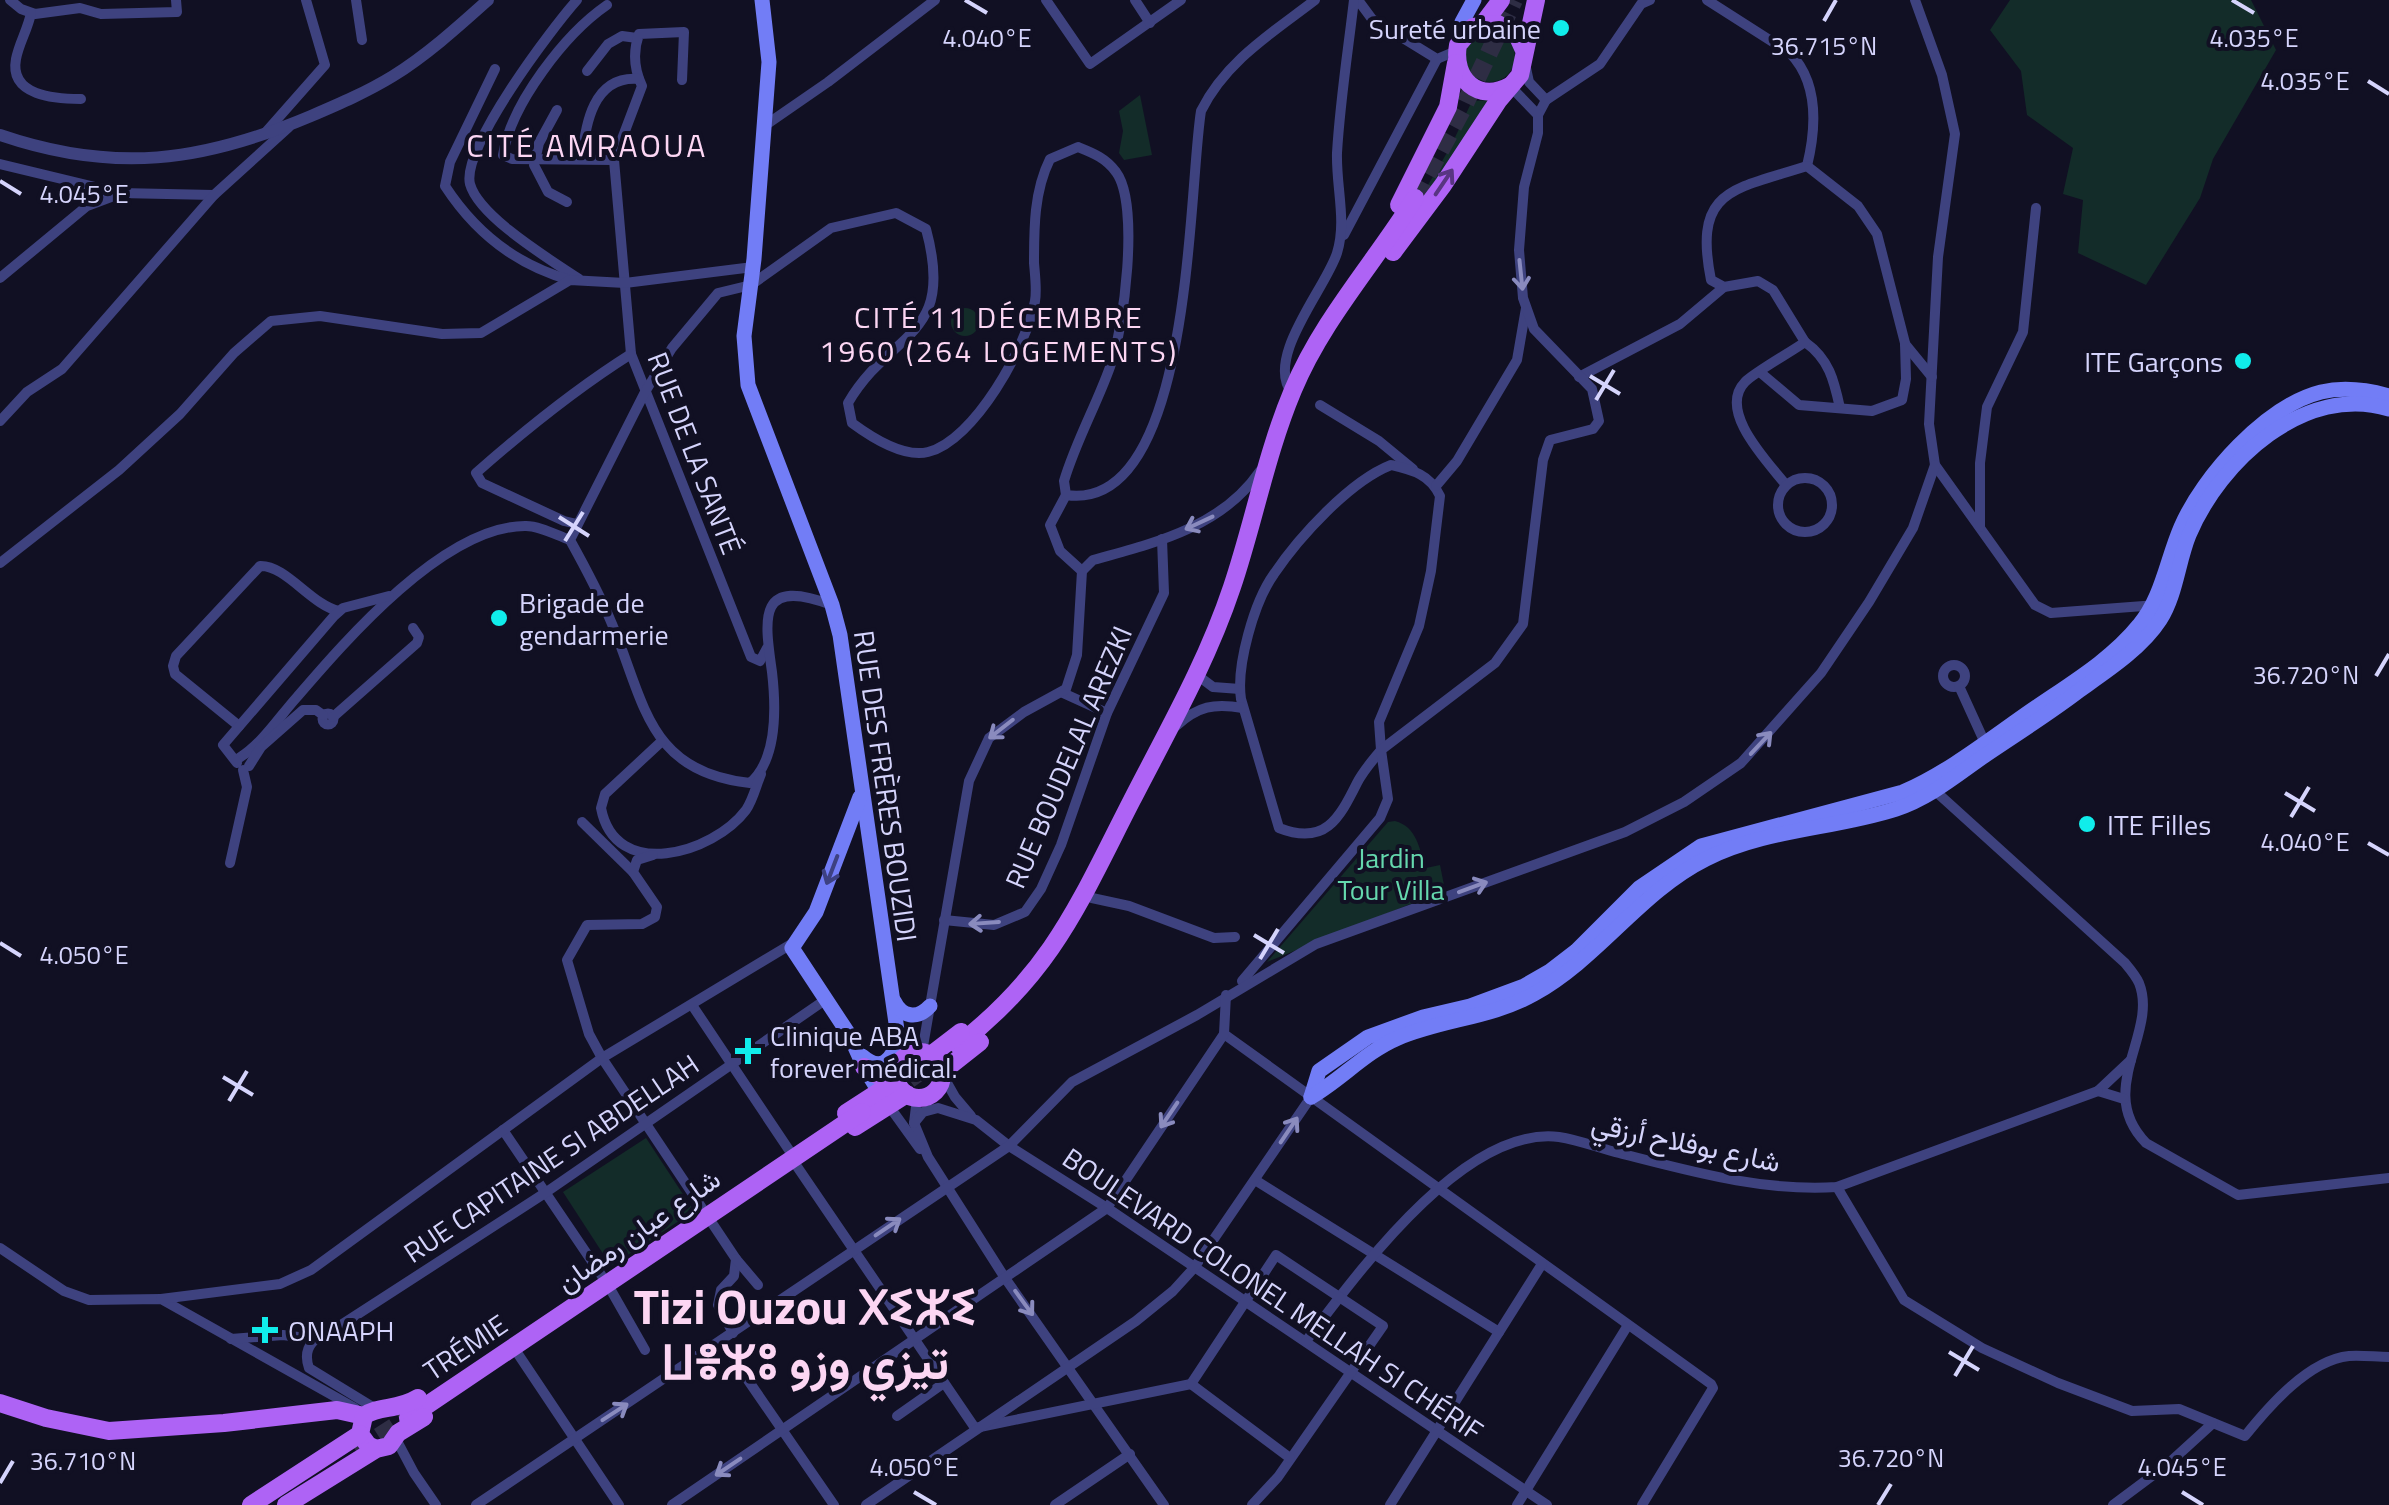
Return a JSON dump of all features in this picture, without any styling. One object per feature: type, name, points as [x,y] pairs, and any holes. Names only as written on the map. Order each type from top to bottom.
[{"type":"main road","name":"RUE DES FRÈRES BOUZIDI","points":[[762,0],[769,62],[744,336],[748,386],[832,605],[846,661],[892,998],[915,1051]]},
{"type":"main road","points":[[861,1061],[876,1075],[935,1092],[961,1050],[1036,971],[1092,890],[1196,675],[1232,588],[1292,393],[1328,313],[1399,205],[1448,107],[1452,53],[1462,22],[1477,0]]},
{"type":"main road","points":[[1477,0],[1483,24]]},
{"type":"main road","points":[[1483,24],[1501,0]]},
{"type":"main road","points":[[1318,339],[1334,328],[1414,224],[1520,76],[1536,0]]},
{"type":"main road","points":[[1452,53],[1473,28],[1498,24],[1509,28],[1524,55]]},
{"type":"main road","points":[[1452,53],[1463,79],[1477,90],[1494,92],[1510,86]]},
{"type":"main road","points":[[1318,339],[1415,198]]},
{"type":"main road","points":[[1311,1097],[1376,1048],[1399,1037],[1476,1018],[1533,995],[1583,958],[1667,883],[1707,858],[1748,842],[1897,809],[2078,692],[2160,621],[2160,605],[2181,526],[2223,464],[2255,431],[2301,400],[2322,392],[2361,390],[2389,396]]},
{"type":"main road","points":[[1930,786],[2114,650],[2138,628],[2160,605],[2210,496],[2257,445],[2316,408],[2350,402],[2389,408]]},
{"type":"main road","points":[[862,793],[816,912],[794,942],[793,951],[884,1098]]},
{"type":"main road","points":[[861,1061],[884,1064],[975,1020],[1022,974],[1078,896],[1092,890]]},
{"type":"main road","points":[[892,998],[900,1011],[909,1015],[918,1015],[930,1006]]},
{"type":"main road","points":[[915,1051],[945,1079]]},
{"type":"main road","points":[[904,1086],[899,1064],[915,1051]]},
{"type":"main road","points":[[754,1182],[904,1086]]},
{"type":"main road","points":[[754,1182],[862,1112]]},
{"type":"main road","name":"شارع عبان رمضان","points":[[552,1322],[754,1182]]},
{"type":"main road","points":[[286,1505],[518,1354],[552,1322]]},
{"type":"main road","points":[[251,1505],[367,1424],[407,1405],[529,1327],[552,1322]]},
{"type":"main road","name":"TRÉMIE","points":[[392,1437],[552,1322]]},
{"type":"main road","points":[[322,1413],[331,1401],[326,1391]]},
{"type":"main road","points":[[0,1403],[46,1418],[109,1431],[343,1410],[367,1424]]},
{"type":"main road","points":[[294,1417],[367,1424],[396,1419],[392,1437]]},
{"type":"main road","points":[[367,1424],[368,1445],[392,1437]]},
{"type":"main road","points":[[272,1505],[367,1424]]},
{"type":"street","points":[[10,0],[32,13],[80,8],[101,14],[177,12],[176,0]]},
{"type":"street","points":[[264,134],[325,65],[306,0]]},
{"type":"street","points":[[356,0],[362,40]]},
{"type":"street","points":[[0,135],[78,156],[130,160],[180,157],[264,134],[396,74],[488,0]]},
{"type":"street","points":[[574,280],[497,219],[471,188],[469,178],[477,150],[504,100],[544,40],[577,0]]},
{"type":"street","points":[[762,128],[935,0]]},
{"type":"street","points":[[1046,0],[1090,64],[1181,0]]},
{"type":"street","points":[[1135,0],[1150,23]]},
{"type":"street","points":[[1066,495],[1082,498],[1109,488],[1145,442],[1164,394],[1183,302],[1197,136],[1207,98],[1229,68],[1315,0]]},
{"type":"street","points":[[1292,393],[1284,377],[1290,345],[1367,192],[1452,53],[1372,19],[1356,0]]},
{"type":"street","points":[[1341,240],[1338,150],[1356,0]]},
{"type":"street","points":[[1416,472],[1391,466],[1372,473],[1301,541],[1272,577],[1254,617],[1240,689],[1279,828],[1296,834],[1331,827],[1348,804],[1358,779],[1381,750],[1496,663],[1522,624],[1543,460],[1550,440],[1593,429],[1599,421],[1592,389],[1534,330],[1526,307],[1519,250],[1524,187],[1538,133],[1538,115],[1546,100],[1600,64],[1641,4],[1650,0]]},
{"type":"street","points":[[1707,0],[1782,47],[1799,64],[1814,113],[1807,166]]},
{"type":"street","points":[[476,1505],[1009,1146],[1072,1082],[1198,1015],[1316,944],[1625,832],[1684,802],[1741,763],[1821,673],[1869,602],[1913,528],[1935,465],[1929,424],[1938,257],[1955,134],[1942,75],[1915,0]]},
{"type":"street","points":[[606,5],[584,20],[520,106],[503,155],[512,159],[614,160]]},
{"type":"street","points":[[32,13],[16,60],[17,78],[27,90],[59,99],[81,98]]},
{"type":"street","points":[[587,71],[608,44],[622,36],[684,32],[682,80]]},
{"type":"street","name":"RUE DE LA SANTÉ","points":[[637,38],[635,52],[642,86],[614,160],[631,354],[751,657],[760,661],[767,647]]},
{"type":"street","points":[[1524,55],[1529,82],[1546,100]]},
{"type":"street","points":[[495,68],[445,172],[446,186],[465,216],[500,248],[544,271],[574,280],[625,282],[753,267]]},
{"type":"street","points":[[582,159],[585,124],[592,106],[614,84],[625,78],[639,79]]},
{"type":"street","points":[[1510,86],[1538,115]]},
{"type":"street","points":[[556,110],[539,143],[534,165],[548,192],[567,202]]},
{"type":"street","points":[[0,421],[27,392],[62,369],[214,195],[294,123]]},
{"type":"street","points":[[570,540],[645,392],[672,348],[718,292],[750,285],[831,228],[896,213],[926,229],[934,259],[933,289],[924,322],[856,390],[848,403],[852,423],[881,444],[926,453],[958,438],[989,398],[1019,348],[1035,301],[1036,214],[1041,178],[1050,159],[1078,146],[1100,156],[1118,173],[1128,218],[1121,320],[1111,365],[1072,453],[1064,480],[1066,495],[1050,525],[1060,551],[1082,571]]},
{"type":"street","points":[[0,164],[120,194],[214,195]]},
{"type":"street","points":[[1724,288],[1711,280],[1704,247],[1707,219],[1720,201],[1746,185],[1807,166]]},
{"type":"street","points":[[1761,373],[1799,405],[1872,411],[1902,400],[1906,378],[1904,343],[1877,234],[1858,206],[1807,166]]},
{"type":"street","points":[[1338,193],[1355,199],[1367,192]]},
{"type":"street","points":[[0,278],[88,206],[120,194]]},
{"type":"street","points":[[1980,527],[1980,463],[1987,406],[2022,332],[2036,208]]},
{"type":"street","points":[[0,563],[119,470],[271,321],[320,316],[442,334],[481,333],[574,280]]},
{"type":"street","points":[[1579,377],[1680,324],[1724,288],[1758,281],[1773,290],[1805,342],[1820,352],[1833,376],[1840,408]]},
{"type":"street","points":[[1436,486],[1457,461],[1517,360],[1526,307]]},
{"type":"street","points":[[1786,485],[1744,430],[1736,409],[1739,390],[1748,378],[1805,342]]},
{"type":"street","points":[[1904,343],[1932,376]]},
{"type":"street","points":[[577,524],[564,522],[482,483],[476,474],[545,412],[631,354]]},
{"type":"street","points":[[672,1505],[1107,1208],[1224,1034],[1226,996],[1250,973],[1380,818],[1388,799],[1379,722],[1418,626],[1431,571],[1440,496],[1436,486],[1379,441],[1320,405]]},
{"type":"street","points":[[915,1051],[930,1006],[969,781],[989,738],[1024,712],[1062,693],[1078,655],[1082,571],[1093,560],[1162,539],[1219,514],[1254,481],[1270,458]]},
{"type":"street","points":[[1935,465],[2035,605],[2051,613],[2160,605]]},
{"type":"street","points":[[1805,478],[1828,490],[1832,508],[1824,524],[1816,530],[1798,532],[1783,522],[1777,506],[1786,485],[1805,478]]},
{"type":"street","points":[[1227,506],[1246,514],[1251,522]]},
{"type":"street","points":[[242,764],[392,596],[440,560],[497,531],[532,526],[570,540],[613,626],[627,670],[662,741],[688,764],[727,780],[750,783],[761,773]]},
{"type":"street","name":"RUE BOUDELAL AREZKI","points":[[944,920],[994,925],[1026,912],[1041,889],[1061,845],[1106,712],[1164,593],[1162,539]]},
{"type":"street","points":[[239,726],[175,674],[172,666],[176,656],[260,566],[273,567],[323,606],[339,611],[392,596]]},
{"type":"street","points":[[634,872],[637,860],[679,854],[732,825],[748,806],[771,749],[773,687],[765,622],[771,606],[785,596],[806,595],[832,605]]},
{"type":"street","points":[[230,863],[247,782],[242,764],[222,745],[339,611]]},
{"type":"street","points":[[242,764],[303,710],[316,710],[328,716],[417,643],[419,637],[413,628]]},
{"type":"street","points":[[1196,675],[1213,687],[1240,689]]},
{"type":"street","points":[[1959,686],[1985,742]]},
{"type":"street","points":[[1062,693],[1106,712]]},
{"type":"street","points":[[1168,733],[1193,710],[1217,704],[1243,708]]},
{"type":"street","points":[[653,855],[630,846],[612,832],[601,808],[605,794],[662,741]]},
{"type":"street","points":[[1930,786],[2111,950],[2138,980],[2140,1014],[2124,1099],[2136,1133],[2146,1143],[2238,1195],[2389,1178]]},
{"type":"street","points":[[582,822],[634,872],[657,907],[655,918],[642,924],[586,925],[567,960],[588,1034],[706,1215],[758,1285]]},
{"type":"street","points":[[1092,890],[1214,938],[1235,937]]},
{"type":"street","points":[[0,1248],[64,1291],[89,1300],[161,1299],[280,1284],[311,1270],[602,1058],[794,942]]},
{"type":"street","name":"RUE CAPITAINE SI ABDELLAH","points":[[313,1339],[341,1325],[545,1193],[825,1000]]},
{"type":"street","points":[[692,1005],[976,1428]]},
{"type":"street","points":[[1224,1034],[1713,1386],[1642,1505]]},
{"type":"street","name":"شارع بوفلاح أرزقي","points":[[1306,1341],[1376,1255],[1441,1188],[1494,1150],[1517,1140],[1558,1137],[1749,1183],[1838,1187],[2098,1091],[2132,1059]]},
{"type":"street","name":"BOULEVARD COLONEL MELLAH SI CHÉRIF","points":[[945,1079],[976,1120],[1009,1146],[1547,1505]]},
{"type":"street","points":[[904,1086],[928,1157],[1006,1278],[1164,1505]]},
{"type":"street","points":[[2098,1091],[2124,1099]]},
{"type":"street","points":[[866,1505],[1173,1292],[1194,1268],[1311,1097]]},
{"type":"street","points":[[884,1098],[910,1138],[928,1157]]},
{"type":"street","name":"BOULEVARD COLONEL MELLAH SI CHÉRIF","points":[[914,1124],[924,1112],[938,1108],[976,1120]]},
{"type":"street","points":[[503,1130],[608,1285],[646,1350]]},
{"type":"street","points":[[1254,1180],[1499,1332]]},
{"type":"street","points":[[1838,1187],[1904,1300],[1982,1348],[2132,1411],[2179,1409],[2245,1436],[2270,1404],[2305,1375],[2346,1356],[2389,1357]]},
{"type":"street","points":[[976,1428],[1192,1384],[1276,1255],[1383,1326],[1252,1505]]},
{"type":"street","points":[[732,1332],[718,1305],[720,1290],[734,1276],[736,1259]]},
{"type":"street","points":[[1390,1505],[1542,1264]]},
{"type":"street","points":[[161,1299],[326,1391],[367,1424]]},
{"type":"street","points":[[1516,1505],[1628,1325]]},
{"type":"street","points":[[295,1336],[304,1342],[309,1368],[367,1424]]},
{"type":"street","points":[[231,1339],[313,1339],[306,1353]]},
{"type":"street","points":[[721,1341],[834,1505]]},
{"type":"street","points":[[518,1354],[619,1505]]},
{"type":"street","points":[[897,1416],[944,1383]]},
{"type":"street","points":[[1192,1384],[1290,1458]]},
{"type":"street","points":[[2114,1505],[2213,1423]]},
{"type":"street","points":[[392,1437],[436,1505]]},
{"type":"street","points":[[392,1437],[414,1473]]},
{"type":"street","points":[[1056,1505],[1130,1454]]},
{"type":"green space","points":[[2010,0],[2251,0],[2276,50],[2213,159],[2200,198],[2146,285],[2078,253],[2083,200],[2063,194],[2073,148],[2027,115],[2021,71],[1990,30]]},
{"type":"green space","points":[[1490,32],[1508,39],[1515,57],[1508,75],[1490,82],[1472,75],[1465,57],[1472,39]]},
{"type":"green space","points":[[1140,95],[1152,155],[1124,160],[1119,153],[1123,131],[1119,111]]},
{"type":"green space","points":[[1494,100],[1409,217],[1451,146],[1472,101]]},
{"type":"green space","points":[[965,308],[975,312],[979,322],[975,332],[965,336],[955,332],[951,322],[955,312]]},
{"type":"green space","name":"Jardin Tour Villa","points":[[1395,821],[1413,833],[1426,868],[1440,865],[1445,890],[1267,962],[1388,822]]},
{"type":"green space","points":[[646,1138],[694,1211],[611,1266],[563,1192]]},
{"type":"tunnel","points":[[1415,198],[1514,0]]},
{"type":"tunnel","points":[[887,1095],[958,1045]]},
{"type":"tunnel","points":[[356,1451],[408,1418]]},
{"type":"place","name":"Sureté urbaine","points":[[1561,28]]},
{"type":"place","name":"ITE Garçons","points":[[2243,361]]},
{"type":"place","name":"Brigade de gendarmerie","points":[[499,618]]},
{"type":"place","name":"ITE Filles","points":[[2087,824]]},
{"type":"place","name":"Clinique ABA forever médical.","points":[[748,1051]]},
{"type":"place","name":"ONAAPH","points":[[265,1330]]},
{"type":"district","name":"CITÉ AMRAOUA","points":[[587,145]]},
{"type":"district","name":"CITÉ 11 DÉCEMBRE 1960 (264 LOGEMENTS)","points":[[999,334]]},
{"type":"district","name":"Tizi Ouzou ⵝⵉⵣⵉ ⵡⴻⵣⵓ تيزي وزو","points":[[805,1334]]}]
